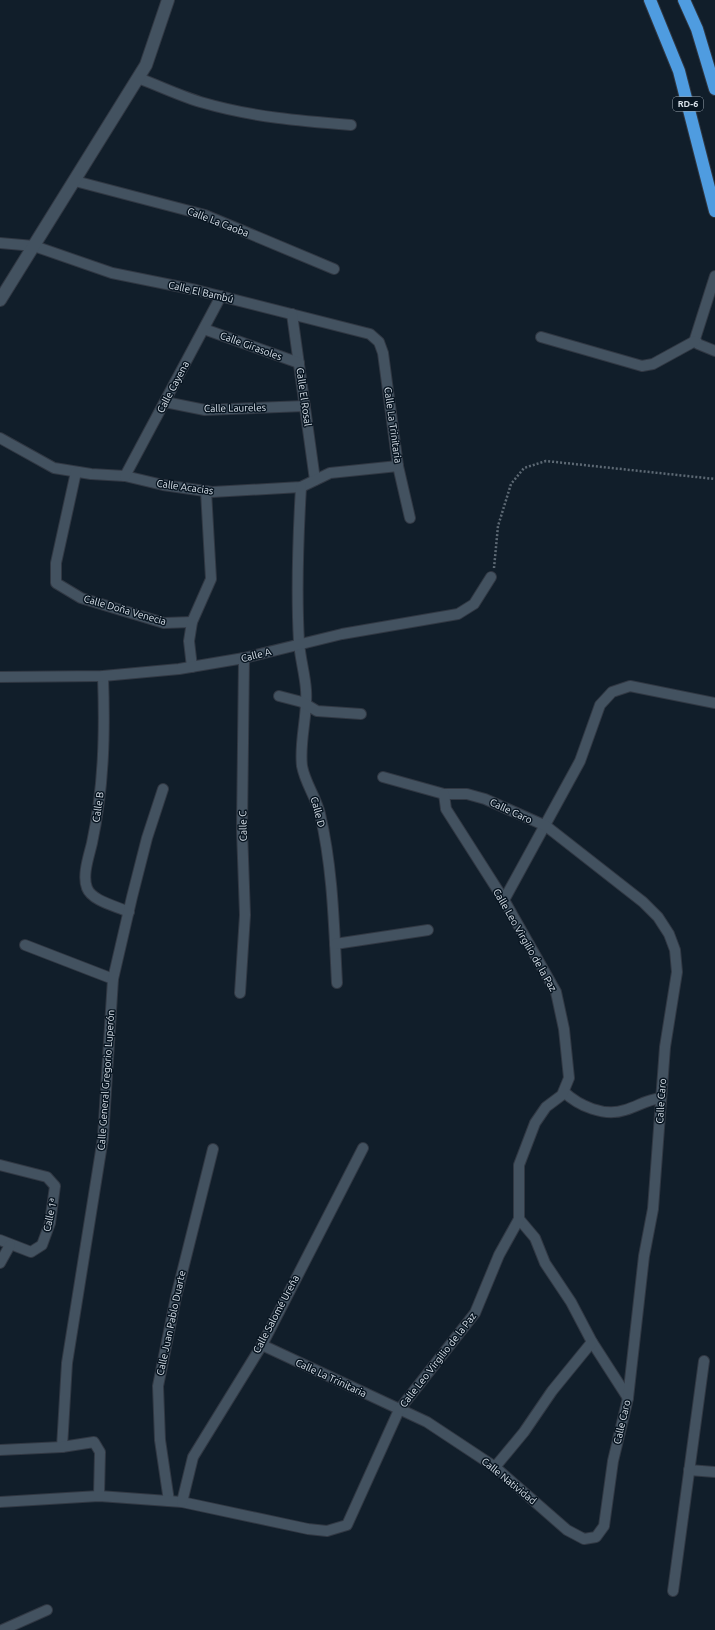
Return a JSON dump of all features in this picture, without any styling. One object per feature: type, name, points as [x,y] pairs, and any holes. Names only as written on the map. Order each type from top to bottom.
[{"type":"highway","name":"RD-6","points":[[650,0],[680,71],[715,211]]},
{"type":"highway","name":"RD-6","points":[[684,0],[697,29],[715,90]]},
{"type":"main road","points":[[0,300],[146,65],[168,0]]},
{"type":"street","points":[[138,78],[202,103],[247,114],[296,121],[351,125]]},
{"type":"street","name":"Calle La Caoba","points":[[75,181],[205,215],[334,269]]},
{"type":"street","name":"Calle El Bambú","points":[[0,243],[34,246],[112,273],[221,296],[370,334]]},
{"type":"street","points":[[541,337],[642,366],[653,364],[695,341],[715,276]]},
{"type":"street","name":"Calle Cayena","points":[[125,476],[221,296]]},
{"type":"street","name":"Calle El Rosal","points":[[292,314],[315,480]]},
{"type":"street","name":"Calle Girasoles","points":[[204,329],[299,363]]},
{"type":"street","name":"Calle La Trinitaria","points":[[370,334],[379,342],[383,353],[398,466],[410,518]]},
{"type":"street","points":[[695,341],[715,351]]},
{"type":"street","name":"Calle Laureles","points":[[165,402],[205,410],[305,406]]},
{"type":"street","name":"Calle Acacias","points":[[0,438],[54,468],[92,474],[125,476],[206,491],[301,487],[330,473],[398,466]]},
{"type":"street","name":"Calle Doña Venecia","points":[[76,472],[56,563],[56,583],[81,598],[164,623],[192,622]]},
{"type":"street","name":"Calle D","points":[[301,487],[297,567],[299,644],[306,690],[306,705],[301,751],[303,768],[320,814],[330,885],[337,983]]},
{"type":"street","points":[[192,667],[189,641],[192,622],[211,579],[206,491]]},
{"type":"street","name":"Calle A","points":[[0,677],[103,676],[192,667],[244,658],[342,634],[458,614],[474,604],[491,577]]},
{"type":"street","name":"Calle C","points":[[240,993],[246,915],[242,830],[244,658]]},
{"type":"street","name":"Calle B","points":[[103,676],[105,738],[101,788],[87,863],[86,884],[92,896],[128,912]]},
{"type":"street","points":[[504,900],[580,762],[600,705],[612,692],[630,686],[715,703]]},
{"type":"street","points":[[279,696],[302,702],[317,711],[361,714]]},
{"type":"street","name":"Calle Caro","points":[[383,777],[444,794],[467,794],[485,799],[546,826],[643,902],[658,917],[669,934],[675,950],[677,972],[666,1047],[653,1209],[644,1256],[628,1398],[613,1461],[604,1526],[596,1537]]},
{"type":"street","name":"Calle General Gregorio Luperón","points":[[62,1447],[67,1363],[103,1138],[114,979],[128,912],[147,838],[164,789]]},
{"type":"street","name":"Calle Leo Virgilio de la Paz","points":[[0,1502],[99,1496],[182,1502],[308,1529],[327,1531],[347,1525],[399,1410],[475,1312],[499,1255],[519,1219],[519,1165],[535,1123],[546,1107],[564,1092],[569,1076],[564,1029],[557,994],[504,900],[446,809],[444,794]]},
{"type":"street","points":[[335,944],[428,930]]},
{"type":"street","points":[[25,945],[114,979]]},
{"type":"street","points":[[564,1092],[582,1105],[610,1111],[622,1111],[648,1099],[661,1098]]},
{"type":"street","name":"Calle Salomé Ureña","points":[[182,1502],[192,1457],[262,1345],[363,1148]]},
{"type":"street","name":"Calle Juan Pablo Duarte","points":[[169,1501],[160,1440],[158,1386],[176,1297],[213,1149]]},
{"type":"street","name":"Calle 1ª","points":[[0,1165],[47,1176],[55,1186],[50,1223],[42,1245],[31,1252],[0,1240]]},
{"type":"street","points":[[519,1219],[534,1238],[545,1263],[571,1302],[592,1342],[628,1398]]},
{"type":"street","points":[[0,1263],[10,1245]]},
{"type":"street","points":[[495,1467],[524,1432],[552,1391],[592,1342]]},
{"type":"street","name":"Calle La Trinitaria","points":[[262,1345],[399,1410]]},
{"type":"street","points":[[673,1591],[704,1361]]},
{"type":"street","name":"Calle Natividad","points":[[399,1410],[427,1422],[495,1467],[567,1530],[584,1539],[596,1537]]},
{"type":"street","points":[[0,1450],[62,1447],[94,1442],[98,1446],[100,1452],[99,1496]]},
{"type":"street","points":[[689,1470],[715,1472]]},
{"type":"street","points":[[2,1630],[47,1610]]},
{"type":"path","points":[[491,577],[496,562],[498,526],[504,505],[511,484],[524,468],[546,461],[715,479]]}]
